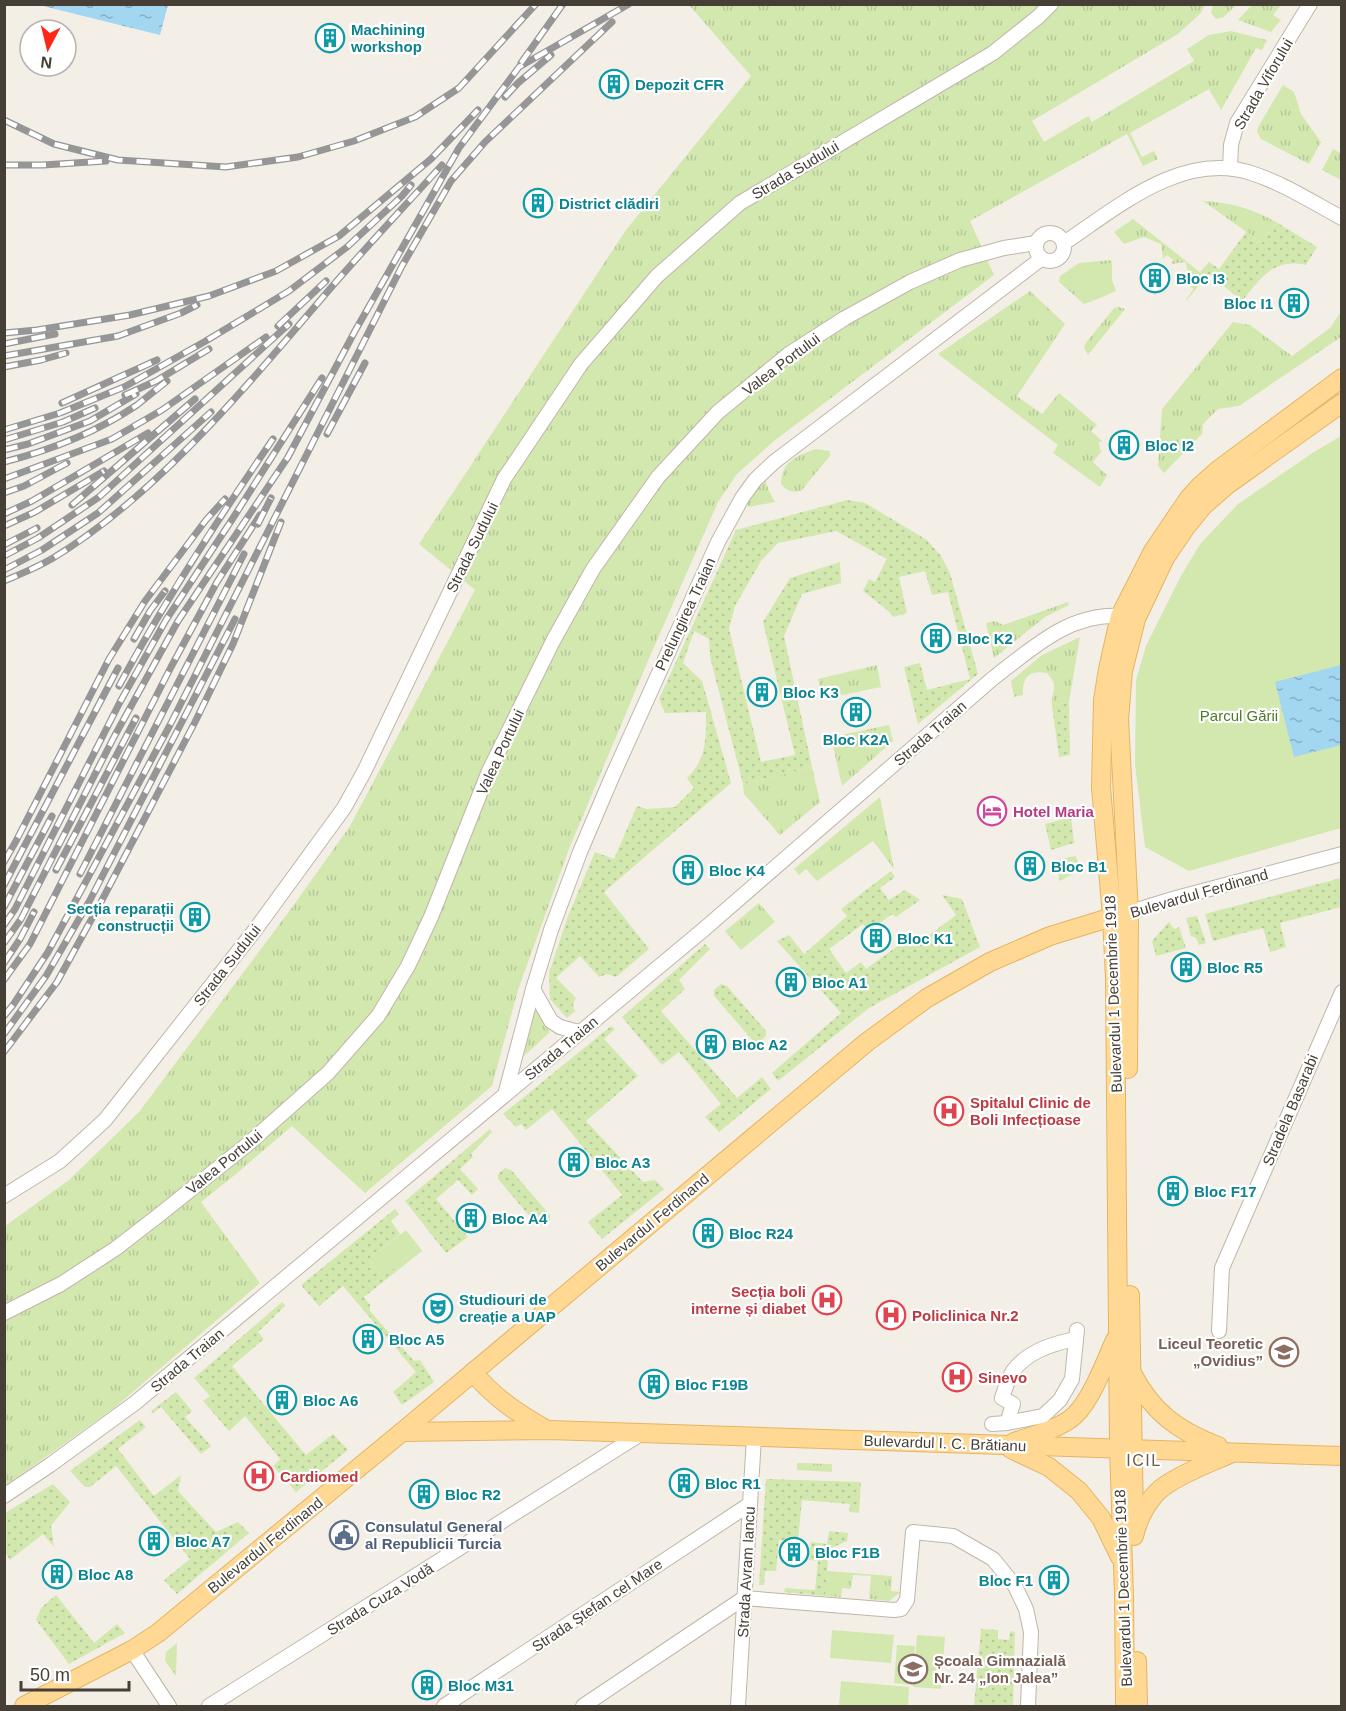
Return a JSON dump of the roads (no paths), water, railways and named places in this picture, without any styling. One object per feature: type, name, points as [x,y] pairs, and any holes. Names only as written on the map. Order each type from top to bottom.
[{"type":"main road","name":"Bulevardul 1 Decembrie 1918","points":[[1138,1707],[1134,1536],[1125,1448],[1118,1333],[1115,978],[1121,915],[1101,787],[1103,700],[1120,616],[1153,551],[1189,498],[1218,470],[1341,378]]},
{"type":"main road","name":"Bulevardul 1 Decembrie 1918","points":[[1125,1707],[1123,1564],[1125,1448],[1131,1371],[1128,1015],[1121,915],[1119,747],[1123,671],[1136,619],[1165,558],[1203,506],[1227,485],[1341,403]]},
{"type":"main road","name":"Bulevardul Ferdinand","points":[[24,1707],[132,1650],[158,1633],[402,1432],[867,1042],[927,998],[990,962],[1046,938],[1121,915]]},
{"type":"main road","points":[[1004,1445],[1051,1429],[1075,1416],[1100,1374],[1118,1333]]},
{"type":"main road","points":[[1131,1371],[1149,1402],[1166,1419],[1196,1438],[1234,1452]]},
{"type":"main road","name":"Bulevardul I. C. Brătianu","points":[[473,1372],[515,1412],[549,1430]]},
{"type":"main road","name":"Bulevardul I. C. Brătianu","points":[[402,1432],[549,1430],[1341,1456]]},
{"type":"main road","points":[[1004,1445],[1049,1467],[1079,1491],[1101,1518],[1123,1564]]},
{"type":"main road","points":[[1134,1536],[1137,1523],[1165,1485],[1234,1452]]},
{"type":"street","name":"Strada Sudului","points":[[4,1196],[60,1161],[105,1120],[255,930],[344,808],[364,772],[504,479],[581,364],[657,276],[740,203],[993,53],[1051,4]]},
{"type":"street","name":"Strada Viforului","points":[[1230,168],[1231,145],[1237,123],[1310,4]]},
{"type":"street","points":[[1064,243],[1135,196],[1170,179],[1196,170],[1214,168],[1230,168],[1249,172],[1280,184],[1341,218]]},
{"type":"street","points":[[1049,233],[1059,236],[1064,243],[1064,252],[1058,259],[1050,262],[1041,259],[1036,250],[1036,243],[1040,237],[1049,233]]},
{"type":"street","name":"Valea Portului","points":[[4,1313],[61,1284],[115,1249],[159,1215],[248,1144],[328,1073],[378,1016],[408,966],[431,917],[489,771],[553,640],[593,568],[658,477],[718,412],[789,354],[845,318],[910,282],[960,260],[1004,248],[1036,243]]},
{"type":"street","name":"Prelungirea Traian","points":[[505,1095],[533,989],[580,852],[718,542],[742,498],[755,480],[774,462],[1041,259]]},
{"type":"street","name":"Strada Traian","points":[[4,1496],[51,1465],[135,1403],[703,930],[991,680],[1040,642],[1070,624],[1091,617],[1120,616]]},
{"type":"street","name":"Bulevardul Ferdinand","points":[[1121,915],[1341,854]]},
{"type":"street","points":[[533,989],[551,1021],[560,1027],[579,1032]]},
{"type":"street","name":"Stradela Basarabi","points":[[1219,1331],[1222,1268],[1341,992]]},
{"type":"street","points":[[992,1424],[1006,1423],[1043,1416],[1060,1400],[1072,1379],[1076,1334],[1040,1350],[1014,1370],[1002,1398],[1013,1404],[1006,1423]]},
{"type":"street","name":"Strada Cuza Vodă","points":[[209,1707],[642,1433]]},
{"type":"street","name":"Strada Avram Iancu","points":[[738,1707],[754,1437]]},
{"type":"street","name":"Strada Ștefan cel Mare","points":[[444,1707],[750,1504]]},
{"type":"street","points":[[583,1707],[744,1598],[901,1609],[907,1600],[913,1532],[953,1536],[993,1559],[1015,1586],[1026,1609],[1031,1632],[1028,1707]]},
{"type":"street","points":[[132,1650],[169,1707]]},
{"type":"water","points":[[39,5],[168,5],[160,35]]},
{"type":"water","points":[[1341,665],[1341,745],[1294,757],[1275,682]]},
{"type":"railway","points":[[4,120],[54,144],[118,160],[226,167],[298,157],[354,141],[415,117],[459,88],[536,4]]},
{"type":"railway","points":[[521,63],[563,4]]},
{"type":"railway","points":[[4,943],[21,919],[114,737],[178,621],[288,457],[355,331],[459,148],[519,67],[629,4]]},
{"type":"railway","points":[[4,1016],[48,952],[170,725],[402,266],[451,181],[485,142],[612,22]]},
{"type":"railway","points":[[505,97],[551,55]]},
{"type":"railway","points":[[4,333],[130,315],[209,296],[276,271],[339,236],[431,159],[478,110]]},
{"type":"railway","points":[[4,165],[106,161]]},
{"type":"railway","points":[[4,581],[47,561],[92,532],[166,470],[234,399],[442,165]]},
{"type":"railway","points":[[4,430],[60,413],[124,387],[289,291],[347,247],[411,185]]},
{"type":"railway","points":[[278,326],[326,281]]},
{"type":"railway","points":[[4,356],[118,336],[197,305]]},
{"type":"railway","points":[[4,556],[38,538],[99,497],[289,324]]},
{"type":"railway","points":[[4,344],[55,334]]},
{"type":"railway","points":[[4,479],[112,439],[162,410],[266,337]]},
{"type":"railway","points":[[125,395],[156,381],[209,349]]},
{"type":"railway","points":[[4,367],[66,353]]},
{"type":"railway","points":[[62,403],[157,360]]},
{"type":"railway","points":[[327,434],[365,363]]},
{"type":"railway","points":[[4,925],[15,909],[120,702],[166,620],[322,378]]},
{"type":"railway","points":[[4,462],[39,452],[90,432],[122,415],[167,381]]},
{"type":"railway","points":[[4,450],[28,444],[90,421],[136,394]]},
{"type":"railway","points":[[72,505],[195,399]]},
{"type":"railway","points":[[4,440],[63,422],[95,408]]},
{"type":"railway","points":[[4,570],[42,550],[98,513],[211,412]]},
{"type":"railway","points":[[4,514],[32,501],[148,433]]},
{"type":"railway","points":[[119,686],[193,560],[273,439]]},
{"type":"railway","points":[[4,493],[24,486],[67,463]]},
{"type":"railway","points":[[4,526],[35,512],[104,471]]},
{"type":"railway","points":[[258,524],[271,498]]},
{"type":"railway","points":[[4,862],[109,659],[145,601],[206,520],[225,499]]},
{"type":"railway","points":[[4,980],[30,944],[171,667],[217,582],[260,515]]},
{"type":"railway","points":[[4,1052],[57,982],[101,902],[233,644],[281,522]]},
{"type":"railway","points":[[4,545],[37,528]]},
{"type":"railway","points":[[80,874],[244,554]]},
{"type":"railway","points":[[134,639],[165,591]]},
{"type":"railway","points":[[4,1034],[46,976],[90,900],[235,619]]},
{"type":"railway","points":[[4,885],[118,668]]},
{"type":"railway","points":[[56,870],[136,718]]},
{"type":"railway","points":[[4,907],[52,816]]},
{"type":"railway","points":[[4,963],[34,912]]},
{"type":"place","name":"Machining workshop","points":[[330,38]]},
{"type":"place","name":"Depozit CFR","points":[[614,84]]},
{"type":"place","name":"District clădiri","points":[[538,203]]},
{"type":"place","name":"Bloc I3","points":[[1155,278]]},
{"type":"place","name":"Bloc I1","points":[[1294,303]]},
{"type":"place","name":"Bloc I2","points":[[1124,445]]},
{"type":"place","name":"Bloc K2","points":[[936,638]]},
{"type":"place","name":"Bloc K3","points":[[762,692]]},
{"type":"place","name":"Bloc K2A","points":[[856,712]]},
{"type":"place","name":"Hotel Maria","points":[[992,811]]},
{"type":"place","name":"Bloc B1","points":[[1030,866]]},
{"type":"place","name":"Bloc K4","points":[[688,870]]},
{"type":"place","name":"Secția reparații construcții","points":[[195,917]]},
{"type":"place","name":"Bloc K1","points":[[876,938]]},
{"type":"place","name":"Bloc R5","points":[[1186,967]]},
{"type":"place","name":"Bloc A1","points":[[791,982]]},
{"type":"place","name":"Bloc A2","points":[[711,1044]]},
{"type":"place","name":"Spitalul Clinic de Boli Infecțioase","points":[[949,1111]]},
{"type":"place","name":"Bloc A3","points":[[574,1162]]},
{"type":"place","name":"Bloc F17","points":[[1173,1191]]},
{"type":"place","name":"Bloc A4","points":[[471,1218]]},
{"type":"place","name":"Bloc R24","points":[[708,1233]]},
{"type":"place","name":"Secția boli interne și diabet","points":[[827,1300]]},
{"type":"place","name":"Studiouri de creație a UAP","points":[[438,1308]]},
{"type":"place","name":"Policlinica Nr.2","points":[[891,1315]]},
{"type":"place","name":"Bloc A5","points":[[368,1339]]},
{"type":"place","name":"Liceul Teoretic „Ovidius”","points":[[1284,1352]]},
{"type":"place","name":"Sinevo","points":[[957,1377]]},
{"type":"place","name":"Bloc F19B","points":[[654,1384]]},
{"type":"place","name":"Bloc A6","points":[[282,1400]]},
{"type":"place","name":"Cardiomed","points":[[259,1476]]},
{"type":"place","name":"Bloc R1","points":[[684,1483]]},
{"type":"place","name":"Bloc R2","points":[[424,1494]]},
{"type":"place","name":"Consulatul General al Republicii Turcia","points":[[344,1535]]},
{"type":"place","name":"Bloc A7","points":[[154,1541]]},
{"type":"place","name":"Bloc F1B","points":[[794,1552]]},
{"type":"place","name":"Bloc A8","points":[[57,1574]]},
{"type":"place","name":"Bloc F1","points":[[1054,1580]]},
{"type":"place","name":"Școala Gimnazială Nr. 24 „Ion Jalea”","points":[[913,1669]]},
{"type":"place","name":"Bloc M31","points":[[427,1685]]},
{"type":"district","name":"ICIL","points":[[1144,1460]]},
{"type":"park label","name":"Parcul Gării","points":[[1239,715]]}]
